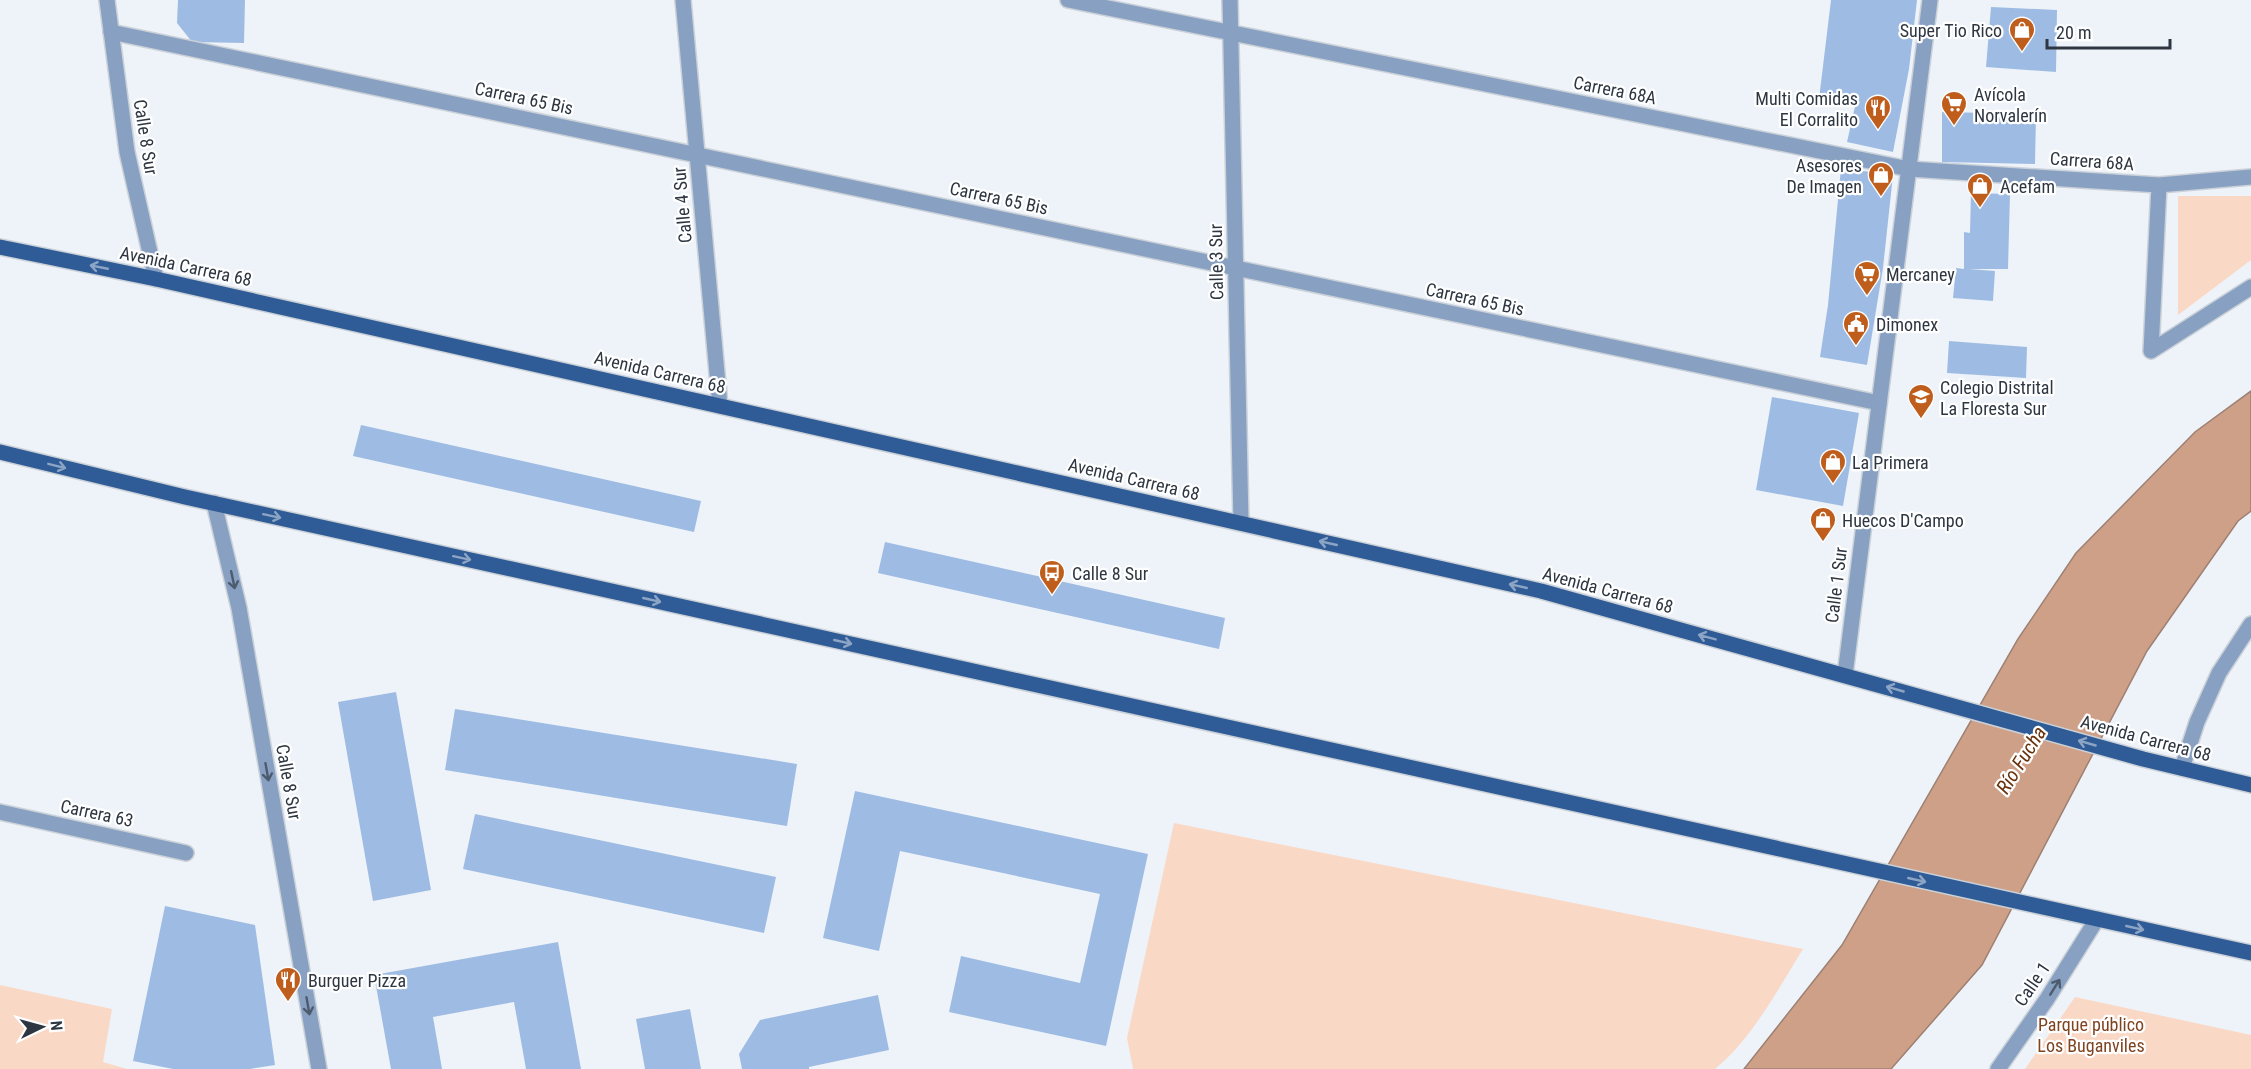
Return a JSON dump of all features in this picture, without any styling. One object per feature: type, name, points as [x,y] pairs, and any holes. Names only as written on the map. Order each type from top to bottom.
[{"type":"main road","name":"Avenida Carrera 68","points":[[0,247],[156,279],[1541,591],[2143,759],[2251,785]]},
{"type":"main road","points":[[0,452],[214,503],[2251,953]]},
{"type":"street","name":"Calle 8 Sur","points":[[107,0],[134,189],[156,279]]},
{"type":"street","name":"Calle 4 Sur","points":[[683,0],[720,406]]},
{"type":"street","name":"Carrera 68A","points":[[1068,0],[1909,169],[2159,185],[2251,177]]},
{"type":"street","name":"Calle 3 Sur","points":[[1230,0],[1241,523]]},
{"type":"street","name":"Calle 1 Sur","points":[[1845,675],[1930,0]]},
{"type":"street","name":"Carrera 65 Bis","points":[[111,32],[1879,403]]},
{"type":"street","points":[[2159,185],[2151,351],[2251,287]]},
{"type":"street","name":"Calle 8 Sur","points":[[214,503],[239,608],[319,1069]]},
{"type":"street","points":[[2182,768],[2197,722],[2219,673],[2251,624]]},
{"type":"street","name":"Carrera 63","points":[[0,812],[186,853]]},
{"type":"street","name":"Calle 1","points":[[1998,1069],[2047,999],[2097,919]]},
{"type":"green space","points":[[2178,196],[2251,196],[2251,260],[2178,315]]},
{"type":"green space","points":[[1174,823],[1803,949],[1741,1044],[1715,1069],[1133,1069],[1127,1038]]},
{"type":"green space","points":[[0,985],[112,1009],[103,1062],[127,1069],[0,1069]]},
{"type":"green space","name":"Parque público Los Buganviles","points":[[2075,997],[2251,1035],[2251,1069],[2025,1069]]},
{"type":"water","name":"Río Fucha","points":[[2251,391],[2251,511],[2238,521],[2147,651],[1982,965],[1891,1069],[1744,1069],[1842,945],[2018,639],[2076,553],[2195,432]]},
{"type":"building","points":[[178,0],[245,0],[244,43],[192,42],[177,23]]},
{"type":"building","points":[[1831,0],[1917,0],[1909,69],[1893,152],[1847,142],[1856,102],[1819,99]]},
{"type":"building","points":[[1991,7],[2057,10],[2056,72],[1986,67]]},
{"type":"building","points":[[1942,112],[2036,114],[2035,164],[1942,162]]},
{"type":"building","points":[[1841,168],[1893,175],[1883,268],[1867,365],[1820,357],[1828,305]]},
{"type":"building","points":[[1971,193],[2010,194],[2008,269],[1969,269],[1995,271],[1993,301],[1953,298],[1956,268],[1964,269],[1964,232],[1970,233]]},
{"type":"building","points":[[1949,341],[2027,347],[2026,378],[1947,373]]},
{"type":"building","points":[[1772,397],[1859,413],[1843,506],[1756,490]]},
{"type":"building","points":[[361,425],[701,501],[694,532],[353,456]]},
{"type":"building","name":"Calle 8 Sur","points":[[885,542],[1225,618],[1219,649],[878,573]]},
{"type":"building","points":[[396,692],[431,890],[373,901],[338,702]]},
{"type":"building","points":[[455,709],[797,764],[787,826],[445,770]]},
{"type":"building","points":[[855,791],[1148,854],[1106,1046],[949,1012],[961,956],[1080,983],[1100,894],[900,851],[879,951],[823,938]]},
{"type":"building","points":[[475,814],[776,877],[764,933],[463,869]]},
{"type":"building","points":[[165,906],[255,925],[275,1065],[250,1069],[173,1069],[133,1061]]},
{"type":"building","points":[[558,942],[581,1069],[526,1069],[514,1002],[433,1017],[442,1069],[391,1069],[374,975]]},
{"type":"building","points":[[878,995],[889,1050],[809,1067],[809,1069],[742,1069],[739,1054],[760,1020]]},
{"type":"building","points":[[690,1009],[701,1069],[645,1069],[636,1019]]},
{"type":"place","name":"Super Tio Rico","points":[[2022,53]]},
{"type":"place","name":"Avícola Norvalerín","points":[[1954,127]]},
{"type":"place","name":"Multi Comidas El Corralito","points":[[1878,131]]},
{"type":"place","name":"Asesores De Imagen","points":[[1881,198]]},
{"type":"place","name":"Acefam","points":[[1980,209]]},
{"type":"place","name":"Mercaney","points":[[1867,297]]},
{"type":"place","name":"Dimonex","points":[[1856,347]]},
{"type":"place","name":"Colegio Distrital La Floresta Sur","points":[[1921,420]]},
{"type":"place","name":"La Primera","points":[[1833,485]]},
{"type":"place","name":"Huecos D'Campo","points":[[1823,543]]},
{"type":"place","name":"Calle 8 Sur","points":[[1052,596]]},
{"type":"place","name":"Burguer Pizza","points":[[288,1003]]}]
